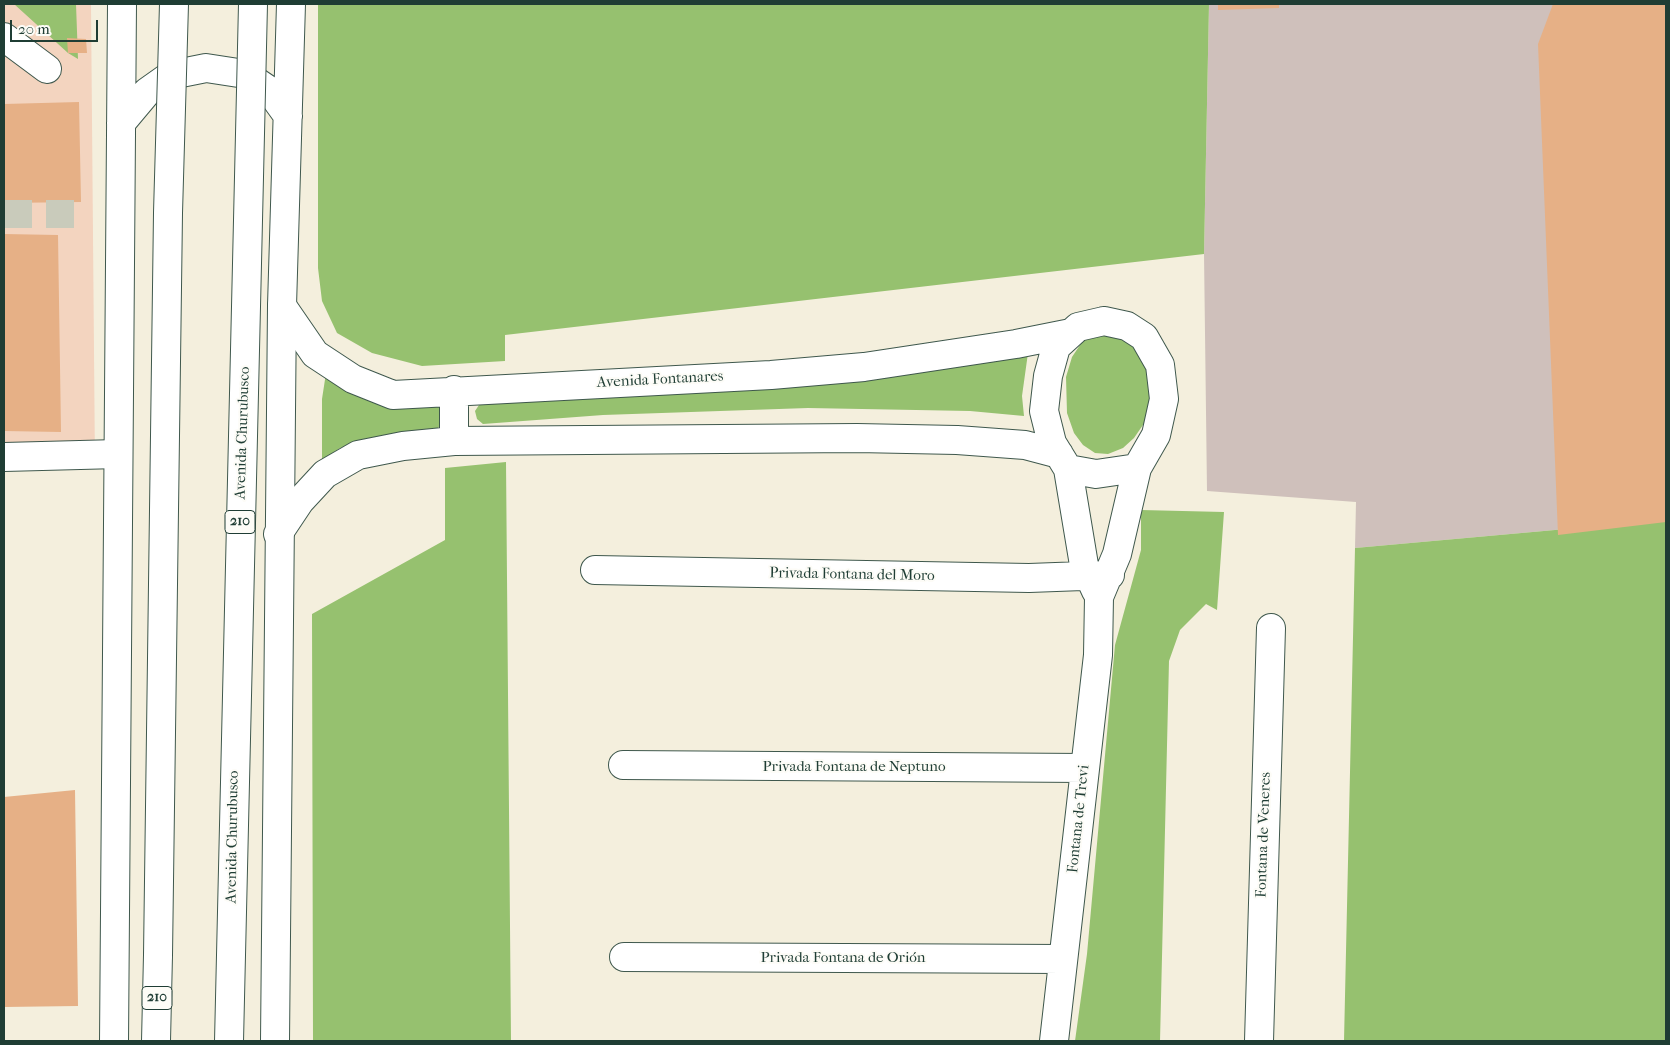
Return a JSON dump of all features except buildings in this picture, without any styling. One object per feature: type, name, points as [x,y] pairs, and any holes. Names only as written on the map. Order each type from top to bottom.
[{"type":"main road","points":[[114,1041],[122,4]]},
{"type":"main road","name":"210","points":[[156,1041],[168,213],[174,4]]},
{"type":"main road","name":"Avenida Churubusco","points":[[229,1041],[253,4]]},
{"type":"main road","points":[[275,1041],[278,534],[282,306],[292,4]]},
{"type":"main road","points":[[4,37],[47,69]]},
{"type":"main road","points":[[121,123],[148,92],[171,75],[206,68],[245,74],[270,91],[288,116]]},
{"type":"main road","name":"Avenida Fontanares","points":[[282,306],[315,354],[353,379],[394,395],[454,390],[772,375],[855,368],[1016,344],[1071,333]]},
{"type":"main road","points":[[1104,321],[1127,326],[1144,337],[1160,365],[1164,399],[1156,435],[1137,468],[1125,526],[1099,583],[1076,526],[1064,462],[1052,443],[1044,411],[1048,376],[1056,347],[1078,327],[1104,321]]},
{"type":"main road","points":[[454,390],[454,441]]},
{"type":"main road","points":[[278,534],[300,501],[325,474],[358,455],[403,446],[454,441],[957,440],[1025,445],[1096,474],[1137,468]]},
{"type":"main road","points":[[4,458],[118,454]]},
{"type":"main road","name":"Privada Fontana del Moro","points":[[595,570],[1029,578],[1099,583]]},
{"type":"main road","name":"Fontana de Trevi","points":[[1054,1041],[1098,655],[1099,583]]},
{"type":"main road","name":"Fontana de Veneres","points":[[1259,1041],[1270,628]]},
{"type":"main road","name":"Privada Fontana de Neptuno","points":[[623,766],[1085,768]]},
{"type":"main road","name":"Privada Fontana de Orión","points":[[624,957],[1063,959]]},
{"type":"shaded area","points":[[4,4],[91,4],[95,467],[4,466]]},
{"type":"shaded area","points":[[1209,4],[1666,4],[1666,520],[1355,548],[1356,502],[1207,491],[1204,254]]},
{"type":"green space","points":[[14,4],[76,4],[78,59],[68,53]]},
{"type":"green space","points":[[318,4],[1209,4],[1204,254],[505,335],[505,361],[422,366],[372,353],[337,333],[322,301],[318,268]]},
{"type":"green space","points":[[1120,327],[1147,363],[1152,403],[1145,422],[1134,438],[1123,448],[1108,454],[1095,453],[1083,445],[1074,433],[1067,413],[1066,377],[1072,357],[1084,339]]},
{"type":"green space","points":[[1028,353],[1022,396],[1024,416],[970,411],[808,408],[603,415],[483,424],[477,419],[475,411],[481,402],[534,402],[706,392],[809,383]]},
{"type":"green space","points":[[326,373],[441,405],[444,424],[436,429],[365,440],[340,448],[322,460],[322,399]]},
{"type":"green space","points":[[506,462],[511,1041],[313,1041],[312,614],[445,540],[445,468]]},
{"type":"green space","points":[[1141,510],[1224,512],[1217,610],[1206,604],[1180,630],[1169,661],[1160,1041],[1075,1041],[1087,954],[1115,645],[1141,550]]},
{"type":"green space","points":[[1666,520],[1666,1041],[1344,1041],[1355,548]]},
{"type":"tunnel","points":[[4,214],[82,214]]}]
